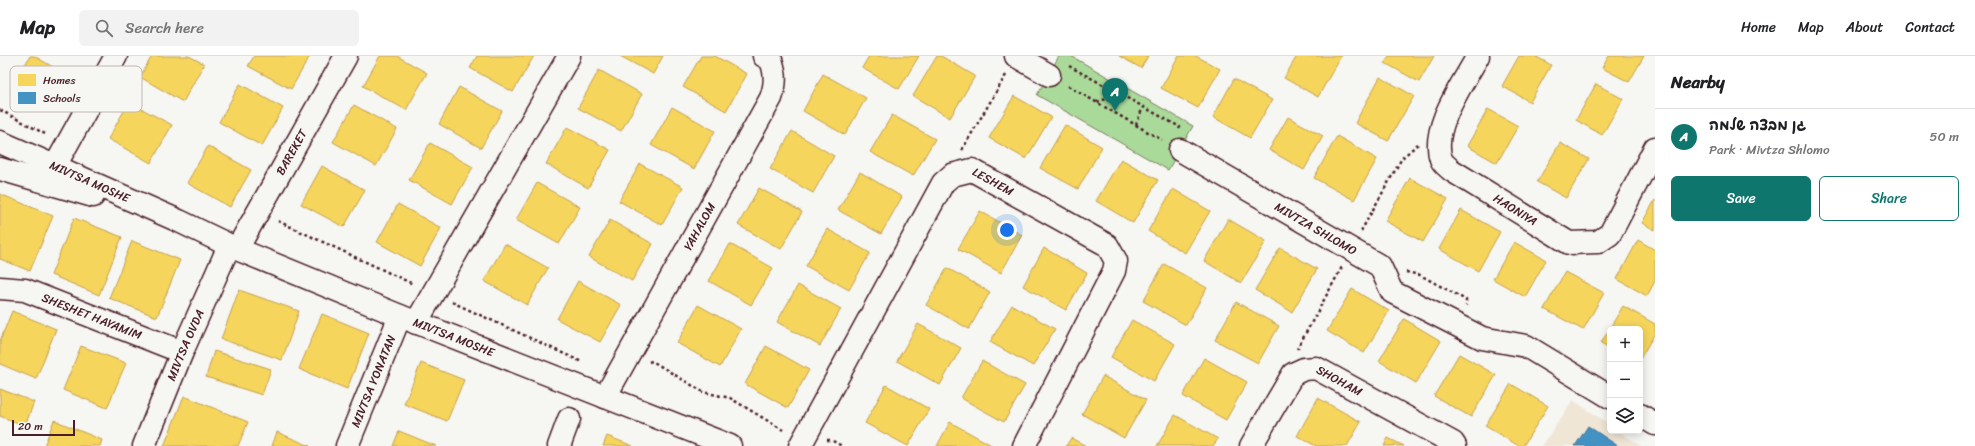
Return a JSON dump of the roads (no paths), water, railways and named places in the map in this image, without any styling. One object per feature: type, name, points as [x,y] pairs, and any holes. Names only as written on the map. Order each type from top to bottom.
[{"type":"street","points":[[110,66],[116,56]]},
{"type":"street","name":"BAREKET","points":[[233,247],[346,56]]},
{"type":"street","points":[[408,320],[569,56]]},
{"type":"street","name":"YAHALOM","points":[[605,397],[771,98],[775,86],[776,73],[771,60],[764,56]]},
{"type":"street","points":[[1017,56],[1055,78]]},
{"type":"street","name":"HAONIYA","points":[[1478,56],[1443,121],[1439,142],[1441,160],[1451,170],[1569,243],[1598,242],[1610,234],[1655,148]]},
{"type":"street","points":[[55,166],[85,112]]},
{"type":"street","name":"MIVTSA MOSHE","points":[[0,142],[233,247],[408,320],[730,446]]},
{"type":"street","name":"MIVTZA SHLOMO","points":[[1174,147],[1380,266],[1392,292],[1482,338],[1526,346],[1607,395]]},
{"type":"street","name":"MIVTSA MOSHE","points":[[0,168],[179,222]]},
{"type":"street","name":"LESHEM","points":[[801,444],[943,183],[952,175],[972,170],[1107,245],[1116,261],[1114,271],[1024,446]]},
{"type":"street","name":"MIVTSA OVDA","points":[[144,446],[182,352],[233,247]]},
{"type":"street","name":"SHESHET HAYAMIM","points":[[0,288],[25,290],[182,352]]},
{"type":"street","name":"MIVTSA YONATAN","points":[[347,446],[408,320]]},
{"type":"street","name":"SHOHAM","points":[[1251,446],[1293,374],[1304,369],[1316,368],[1453,443],[1455,446]]},
{"type":"street","points":[[1643,417],[1655,424]]},
{"type":"street","points":[[559,446],[569,419]]},
{"type":"place","name":"גן מבצה שלמה","points":[[1115,111]]}]
